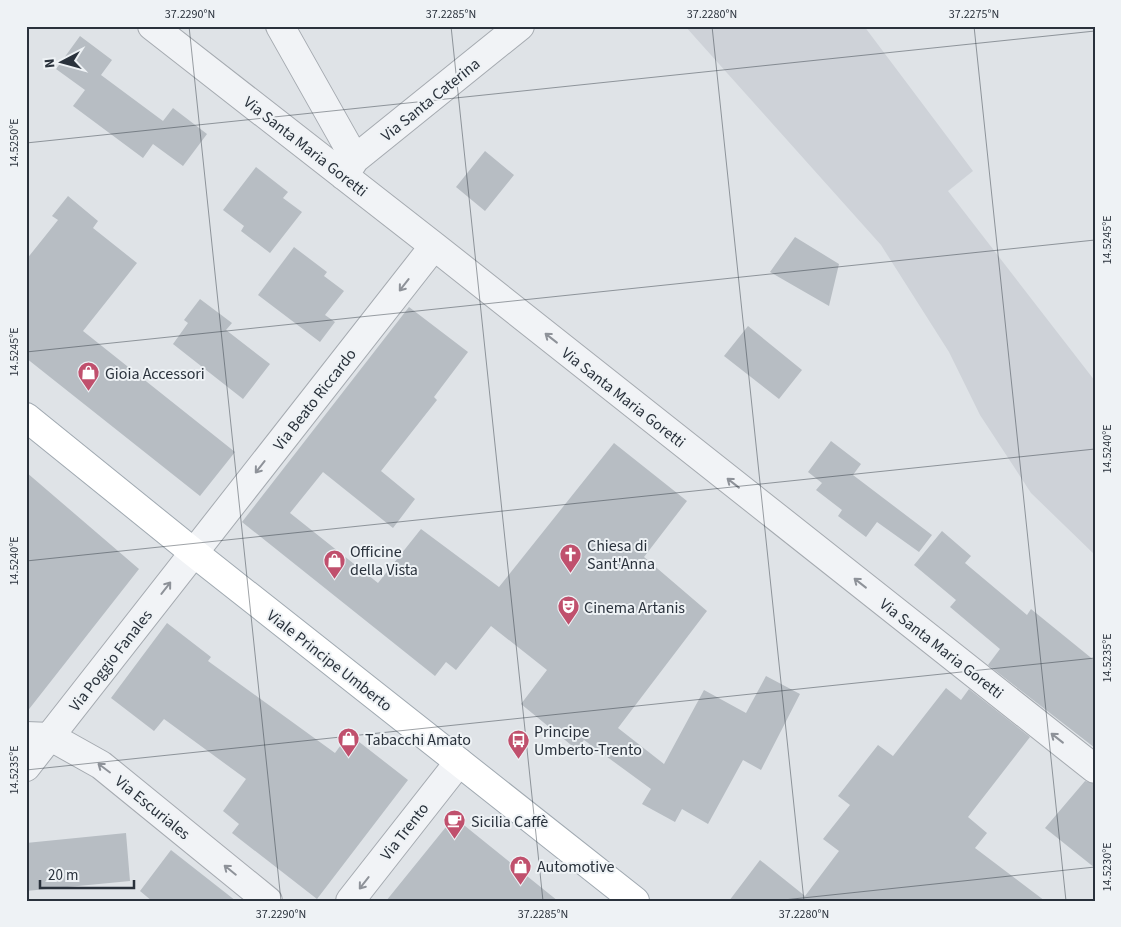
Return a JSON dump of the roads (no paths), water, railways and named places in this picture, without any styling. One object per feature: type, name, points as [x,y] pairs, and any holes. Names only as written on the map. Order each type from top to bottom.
[{"type":"main road","name":"Viale Principe Umberto","points":[[26,417],[193,552],[635,901]]},
{"type":"street","name":"Via Santa Maria Goretti","points":[[152,26],[349,168],[434,246],[1095,769]]},
{"type":"street","points":[[280,26],[349,168]]},
{"type":"street","name":"Via Santa Caterina","points":[[349,168],[520,26]]},
{"type":"street","name":"Via Beato Riccardo","points":[[193,552],[434,246]]},
{"type":"street","name":"Via Poggio Fanales","points":[[26,767],[38,736],[193,552]]},
{"type":"street","name":"Via Escuriales","points":[[38,736],[101,764],[268,901]]},
{"type":"street","name":"Via Trento","points":[[350,901],[459,762]]},
{"type":"place","name":"Gioia Accessori","points":[[89,392]]},
{"type":"place","name":"Chiesa di Sant'Anna","points":[[571,573]]},
{"type":"place","name":"Officine della Vista","points":[[334,579]]},
{"type":"place","name":"Cinema Artanis","points":[[568,626]]},
{"type":"place","name":"Tabacchi Amato","points":[[349,758]]},
{"type":"place","name":"Principe Umberto-Trento","points":[[518,759]]},
{"type":"place","name":"Sicilia Caffè","points":[[455,840]]},
{"type":"place","name":"Automotive","points":[[521,885]]}]
